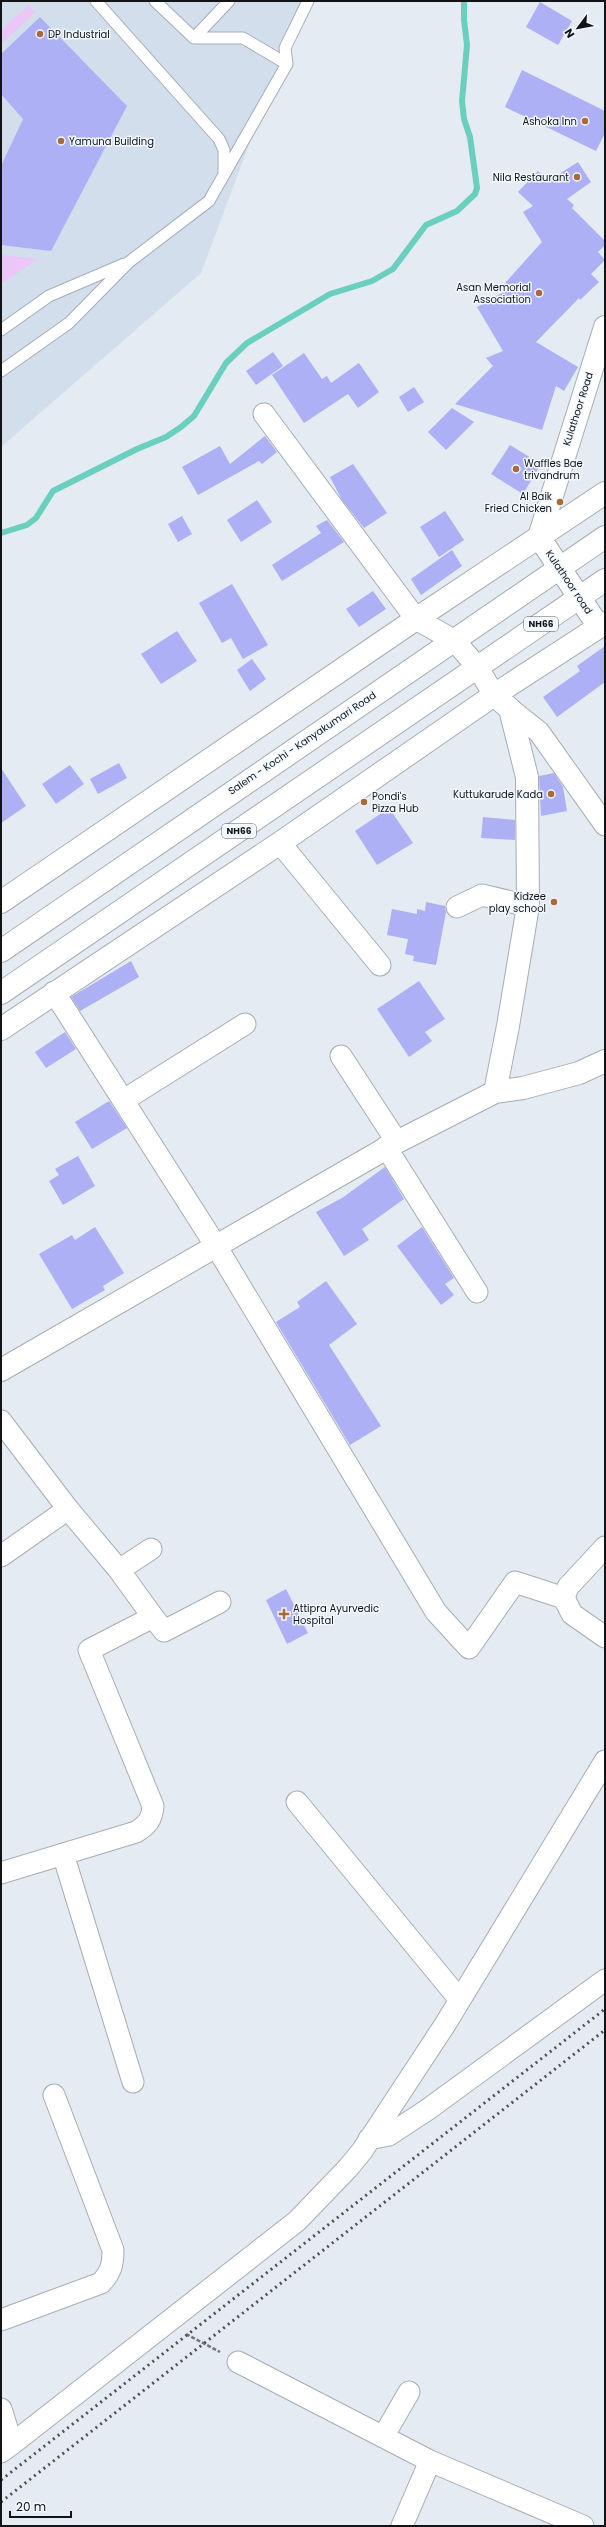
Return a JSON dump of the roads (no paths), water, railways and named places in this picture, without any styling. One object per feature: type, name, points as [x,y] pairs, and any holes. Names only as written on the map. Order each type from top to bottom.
[{"type":"main road","name":"Kulathoor Road","points":[[538,538],[605,327]]},
{"type":"main road","points":[[2,900],[416,619],[605,493]]},
{"type":"main road","name":"Salem - Kochi - Kanyakumari Road","points":[[1,951],[295,747],[455,641],[605,537]]},
{"type":"main road","name":"Kulathoor road","points":[[538,538],[579,598],[602,625]]},
{"type":"main road","name":"NH66","points":[[1,994],[605,580]]},
{"type":"main road","points":[[1,1029],[54,992],[280,843],[502,702],[602,625]]},
{"type":"main road","points":[[495,1092],[510,1018],[528,906],[527,777],[502,702]]},
{"type":"main road","points":[[1,1370],[392,1144],[495,1092],[530,1086],[579,1073],[605,1061]]},
{"type":"street","points":[[264,414],[416,619],[455,641],[478,668],[502,702],[538,732],[605,824]]},
{"type":"street","points":[[280,843],[380,965]]},
{"type":"street","points":[[457,907],[482,895],[528,906]]},
{"type":"street","points":[[54,992],[216,1246],[436,1612],[469,1648],[515,1582],[564,1598],[572,1614],[605,1637]]},
{"type":"street","points":[[124,1100],[245,1024]]},
{"type":"street","points":[[341,1056],[477,1292]]},
{"type":"street","points":[[1,1421],[68,1509],[119,1570],[164,1631],[220,1602]]},
{"type":"street","points":[[1,1556],[68,1509]]},
{"type":"street","points":[[564,1598],[568,1587],[605,1547]]},
{"type":"street","points":[[119,1570],[150,1549]]},
{"type":"street","points":[[1,1873],[136,1832],[147,1824],[152,1815],[153,1806],[89,1650],[153,1617]]},
{"type":"street","points":[[6,2448],[297,2221],[348,2168],[369,2139],[460,2000],[605,1761]]},
{"type":"street","points":[[297,1802],[460,2000]]},
{"type":"street","points":[[63,1854],[133,2082]]},
{"type":"street","points":[[369,2139],[389,2136],[605,1980]]},
{"type":"street","points":[[1,2320],[101,2283],[110,2273],[113,2263],[113,2250],[54,2095]]},
{"type":"street","points":[[238,2362],[430,2461],[563,2521],[583,2526]]},
{"type":"street","points":[[383,2437],[409,2392]]},
{"type":"street","points":[[1,2409],[6,2448]]},
{"type":"street","points":[[402,2526],[430,2461]]},
{"type":"lane","points":[[96,1],[219,139],[224,150],[224,176]]},
{"type":"lane","points":[[154,1],[194,38],[243,38],[287,64]]},
{"type":"lane","points":[[194,38],[229,1]]},
{"type":"lane","points":[[1,371],[69,323],[128,262],[209,201],[287,64],[285,48],[308,1]]},
{"type":"lane","points":[[1,330],[49,296],[128,262]]},
{"type":"waterway","points":[[1,533],[27,525],[36,518],[53,491],[137,449],[166,437],[181,427],[194,416],[226,363],[247,343],[330,294],[372,281],[393,269],[426,225],[457,211],[475,194],[477,188],[470,137],[464,119],[462,101],[467,45],[464,20],[464,1]]},
{"type":"railway","points":[[1,2480],[605,2009]]},
{"type":"railway","points":[[1,2502],[605,2030]]},
{"type":"place","name":"DP Industrial","points":[[40,34]]},
{"type":"place","name":"Ashoka Inn","points":[[585,121]]},
{"type":"place","name":"Yamuna Building","points":[[61,141]]},
{"type":"place","name":"Nila Restaurant","points":[[577,177]]},
{"type":"place","name":"Asan Memorial Association","points":[[539,293]]},
{"type":"place","name":"Waffles Bae trivandrum","points":[[516,469]]},
{"type":"place","name":"Al Baik Fried Chicken","points":[[560,502]]},
{"type":"place","name":"Kuttukarude Kada","points":[[551,794]]},
{"type":"place","name":"Pondi's Pizza Hub","points":[[364,802]]},
{"type":"place","name":"Kidzee play school","points":[[554,902]]},
{"type":"place","name":"Attipra Ayurvedic Hospital","points":[[284,1614]]}]
